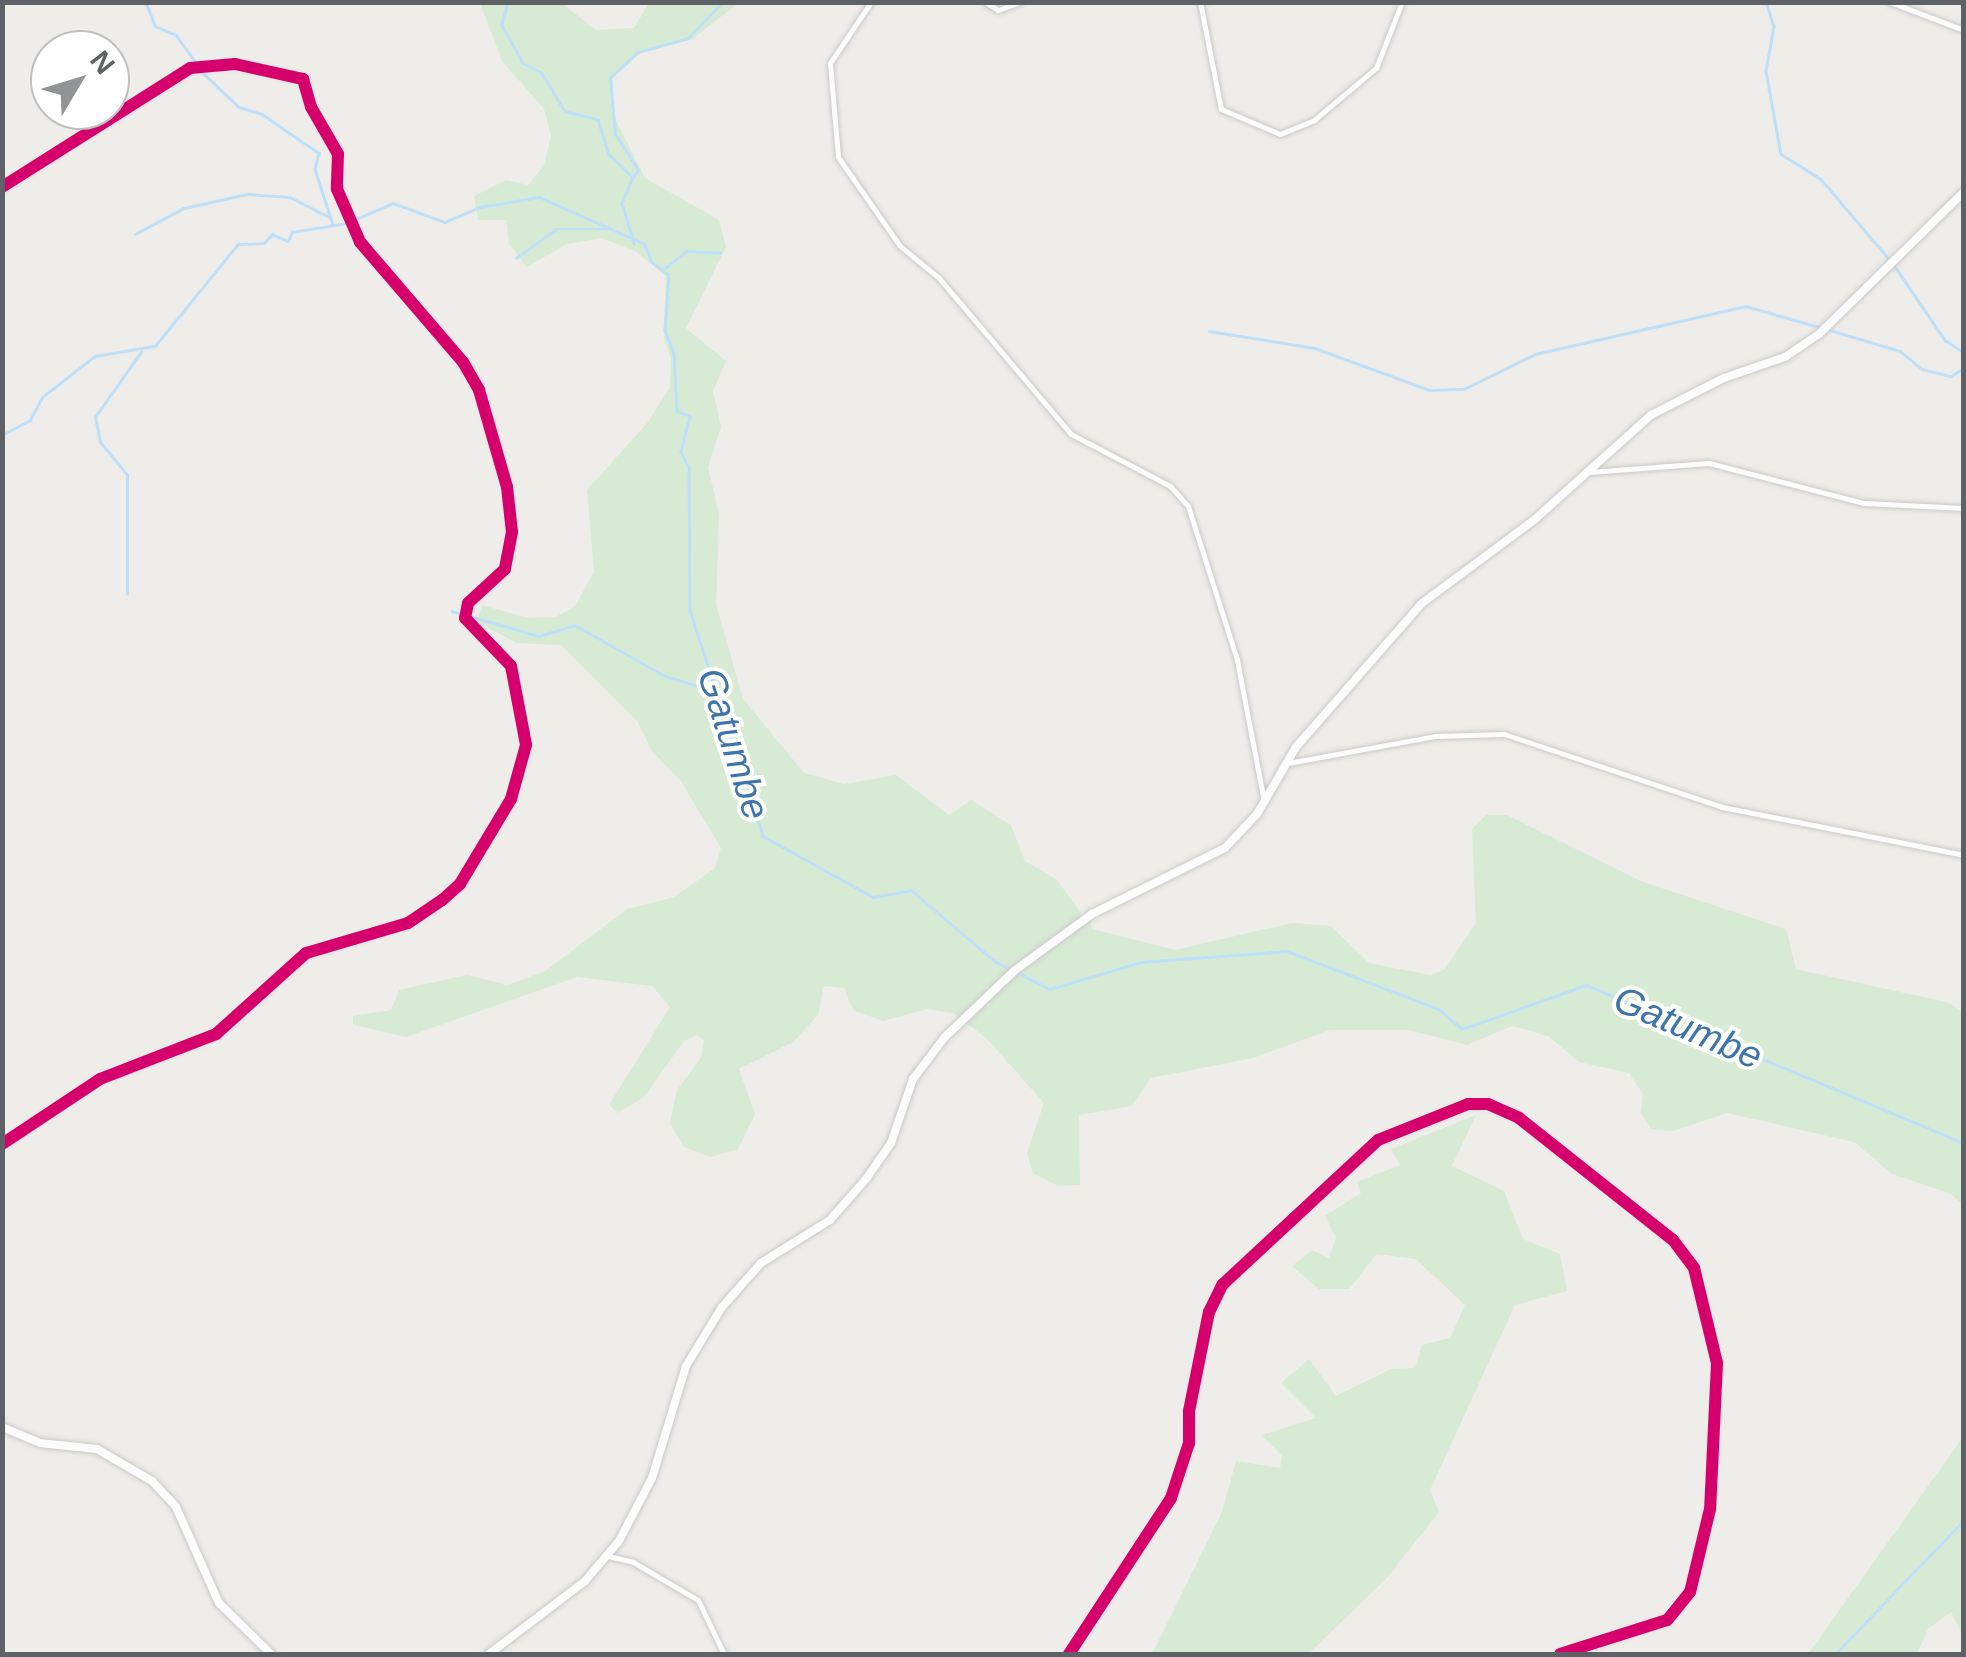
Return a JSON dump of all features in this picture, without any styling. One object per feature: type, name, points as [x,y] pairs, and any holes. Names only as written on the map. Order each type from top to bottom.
[{"type":"main road","points":[[489,1654],[586,1581],[607,1556],[642,1499],[686,1366],[722,1307],[762,1263],[830,1220],[866,1179],[885,1154],[913,1079],[936,1047],[1014,971],[1092,914],[1226,848],[1264,801],[1285,763],[1422,604],[1589,472],[1651,415],[1724,378],[1784,357],[1818,334],[1964,192]]},
{"type":"main road","points":[[2,1428],[40,1443],[97,1449],[152,1481],[176,1507],[219,1603],[271,1654]]},
{"type":"street","points":[[871,2],[830,63],[838,157],[900,246],[939,278],[1071,434],[1170,486],[1188,506],[1237,660],[1264,801]]},
{"type":"street","points":[[985,2],[998,10],[1020,2]]},
{"type":"street","points":[[1200,2],[1208,20],[1222,109],[1280,134],[1314,120],[1376,68],[1402,2]]},
{"type":"street","points":[[1890,2],[1964,30]]},
{"type":"street","points":[[2,187],[190,68],[236,64],[303,79],[338,154],[337,189],[368,256],[463,362],[479,390],[508,486],[512,532],[505,569],[468,604],[465,618],[506,656],[516,679],[526,733],[518,782],[478,856],[442,900],[408,922],[306,953],[216,1034],[122,1068],[2,1144]]},
{"type":"street","points":[[1589,472],[1709,462],[1864,503],[1964,508]]},
{"type":"street","points":[[1285,763],[1435,736],[1504,734],[1722,807],[1964,855]]},
{"type":"street","points":[[1069,1654],[1171,1498],[1190,1443],[1189,1411],[1209,1312],[1222,1285],[1378,1140],[1468,1104],[1488,1104],[1519,1118],[1674,1240],[1694,1268],[1717,1363],[1710,1509],[1690,1592],[1667,1620],[1560,1654]]},
{"type":"street","points":[[607,1556],[633,1562],[698,1600],[724,1654]]},
{"type":"green space","points":[[480,3],[561,3],[596,30],[634,28],[649,3],[738,3],[693,39],[639,54],[624,65],[613,78],[612,113],[645,178],[719,220],[726,247],[686,328],[726,361],[713,391],[721,427],[708,467],[719,514],[716,604],[743,699],[804,773],[844,784],[896,775],[949,815],[971,800],[1011,825],[1025,861],[1056,879],[1093,929],[1175,950],[1292,923],[1331,926],[1369,963],[1430,975],[1444,970],[1476,923],[1472,829],[1486,815],[1507,815],[1643,882],[1786,929],[1796,969],[1950,1003],[1963,1013],[1963,1205],[1951,1194],[1892,1174],[1854,1142],[1727,1113],[1673,1131],[1651,1129],[1641,1113],[1643,1094],[1629,1073],[1579,1062],[1548,1036],[1512,1026],[1467,1045],[1410,1030],[1330,1030],[1253,1058],[1151,1078],[1132,1106],[1079,1115],[1080,1185],[1058,1186],[1033,1173],[1027,1153],[1044,1103],[986,1038],[953,1013],[927,1009],[883,1021],[853,1010],[844,988],[824,986],[818,1015],[793,1042],[739,1069],[755,1114],[738,1149],[711,1157],[684,1147],[670,1123],[677,1090],[701,1058],[704,1041],[697,1035],[684,1041],[644,1097],[618,1113],[609,1105],[670,1007],[652,986],[577,977],[406,1037],[353,1025],[353,1016],[391,1010],[399,990],[467,975],[507,985],[544,972],[627,909],[674,897],[715,868],[721,848],[680,780],[651,750],[638,722],[561,645],[517,643],[477,622],[482,605],[528,618],[556,617],[575,606],[594,572],[587,490],[648,422],[670,387],[671,358],[664,338],[666,276],[635,251],[601,238],[567,244],[527,267],[509,244],[506,220],[478,220],[474,196],[506,180],[528,185],[544,166],[551,136],[544,109],[502,61]]},
{"type":"green space","points":[[1476,1115],[1452,1166],[1504,1191],[1523,1239],[1560,1254],[1567,1291],[1515,1305],[1430,1490],[1439,1512],[1386,1579],[1308,1654],[1152,1654],[1222,1512],[1236,1461],[1280,1468],[1282,1456],[1262,1435],[1316,1418],[1281,1383],[1309,1359],[1336,1396],[1391,1369],[1415,1368],[1422,1345],[1450,1338],[1465,1305],[1416,1259],[1377,1254],[1349,1289],[1319,1289],[1292,1266],[1312,1250],[1329,1258],[1336,1237],[1325,1216],[1361,1193],[1357,1182],[1400,1165],[1391,1149]]},
{"type":"green space","points":[[1963,1437],[1963,1636],[1951,1612],[1928,1629],[1917,1654],[1808,1654]]},
{"type":"waterway","points":[[146,2],[155,26],[176,35],[197,64]]},
{"type":"waterway","points":[[508,2],[502,25],[523,63],[541,72],[565,111],[598,119],[609,154],[633,177],[622,203],[634,243]]},
{"type":"waterway","points":[[633,177],[638,170],[615,134],[610,78],[638,52],[688,38],[722,2]]},
{"type":"waterway","points":[[1766,2],[1774,26],[1766,71],[1781,154],[1821,179],[1889,259]]},
{"type":"waterway","points":[[201,71],[239,107],[262,114],[319,153],[315,169],[333,225]]},
{"type":"waterway","points":[[135,234],[184,208],[247,194],[290,197],[329,217]]},
{"type":"waterway","name":"Gatumbe","points":[[2,435],[30,420],[42,397],[95,356],[155,346],[238,244],[264,243],[272,234],[288,241],[292,232],[347,223],[393,203],[445,222],[480,207],[539,197],[645,244],[652,262],[669,275],[665,330],[674,353],[677,411],[690,416],[681,452],[689,467],[690,610],[763,836],[873,897],[911,890],[996,962],[1050,989],[1141,962],[1287,951],[1439,1009],[1462,1029],[1586,985],[1964,1143]]},
{"type":"waterway","points":[[516,258],[556,229],[609,229]]},
{"type":"waterway","points":[[664,269],[686,251],[720,253]]},
{"type":"waterway","points":[[1894,265],[1945,340],[1964,353]]},
{"type":"waterway","points":[[1209,331],[1315,348],[1430,390],[1464,389],[1535,354],[1746,306],[1822,328]]},
{"type":"waterway","points":[[1830,330],[1900,351],[1922,369],[1951,376],[1964,368]]},
{"type":"waterway","points":[[127,594],[127,475],[100,442],[95,417],[141,352]]},
{"type":"waterway","points":[[452,611],[539,636],[575,625],[665,676],[716,691]]},
{"type":"waterway","points":[[1835,1654],[1964,1520]]},
{"type":"cycle path","points":[[2,187],[190,68],[235,64],[303,79],[311,107],[338,154],[337,189],[360,242],[463,362],[479,390],[507,487],[512,532],[505,569],[468,603],[465,618],[511,666],[526,745],[511,799],[460,884],[442,900],[408,923],[306,953],[216,1034],[100,1079],[2,1144]]},
{"type":"cycle path","points":[[1069,1654],[1171,1498],[1189,1443],[1189,1411],[1209,1312],[1222,1285],[1378,1140],[1468,1104],[1488,1104],[1519,1118],[1673,1240],[1694,1268],[1717,1363],[1710,1509],[1690,1592],[1667,1620],[1560,1654]]}]
